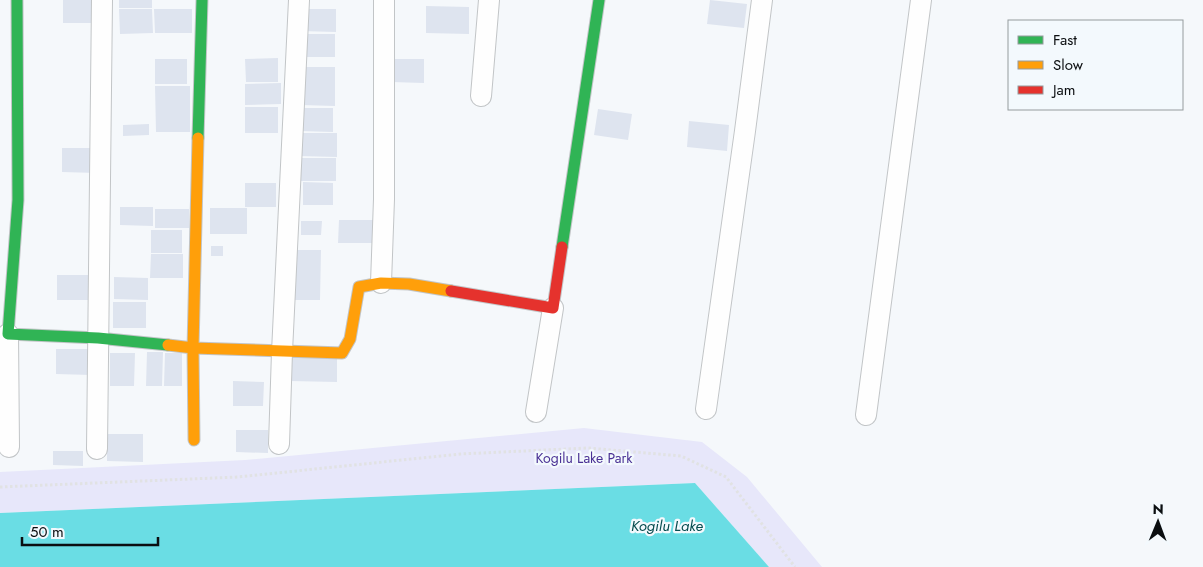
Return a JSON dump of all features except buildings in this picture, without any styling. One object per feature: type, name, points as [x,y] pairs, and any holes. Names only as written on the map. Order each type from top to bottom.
[{"type":"street","points":[[8,447],[8,334],[18,200],[16,0]]},
{"type":"street","points":[[97,449],[102,0]]},
{"type":"street","points":[[194,440],[193,348],[202,0]]},
{"type":"street","points":[[279,444],[299,0]]},
{"type":"street","points":[[381,283],[384,199],[384,0]]},
{"type":"street","points":[[481,96],[489,0]]},
{"type":"street","points":[[536,412],[599,0]]},
{"type":"street","points":[[706,410],[762,0]]},
{"type":"street","points":[[866,415],[921,0]]},
{"type":"street","points":[[8,334],[98,338],[193,348],[342,353],[350,339],[359,288],[381,283],[409,284],[552,308]]},
{"type":"path","points":[[0,487],[238,477],[470,453],[588,448],[681,456],[726,477],[795,567]]},
{"type":"green space","name":"Kogilu Lake Park","points":[[584,428],[702,442],[747,477],[822,567],[769,567],[695,483],[0,513],[0,472],[245,460]]},
{"type":"water","name":"Kogilu Lake","points":[[695,483],[769,567],[0,567],[0,513]]},
{"type":"traffic: fast","points":[[17,0],[18,200],[8,334],[98,338],[168,345]]},
{"type":"traffic: fast","points":[[198,138],[202,0]]},
{"type":"traffic: fast","points":[[562,247],[599,0]]},
{"type":"traffic: slow","points":[[194,440],[193,348],[198,138]]},
{"type":"traffic: slow","points":[[168,345],[193,348],[342,353],[350,339],[359,287],[381,283],[409,284],[451,291]]},
{"type":"traffic: jam","points":[[451,291],[553,308],[562,247]]}]
